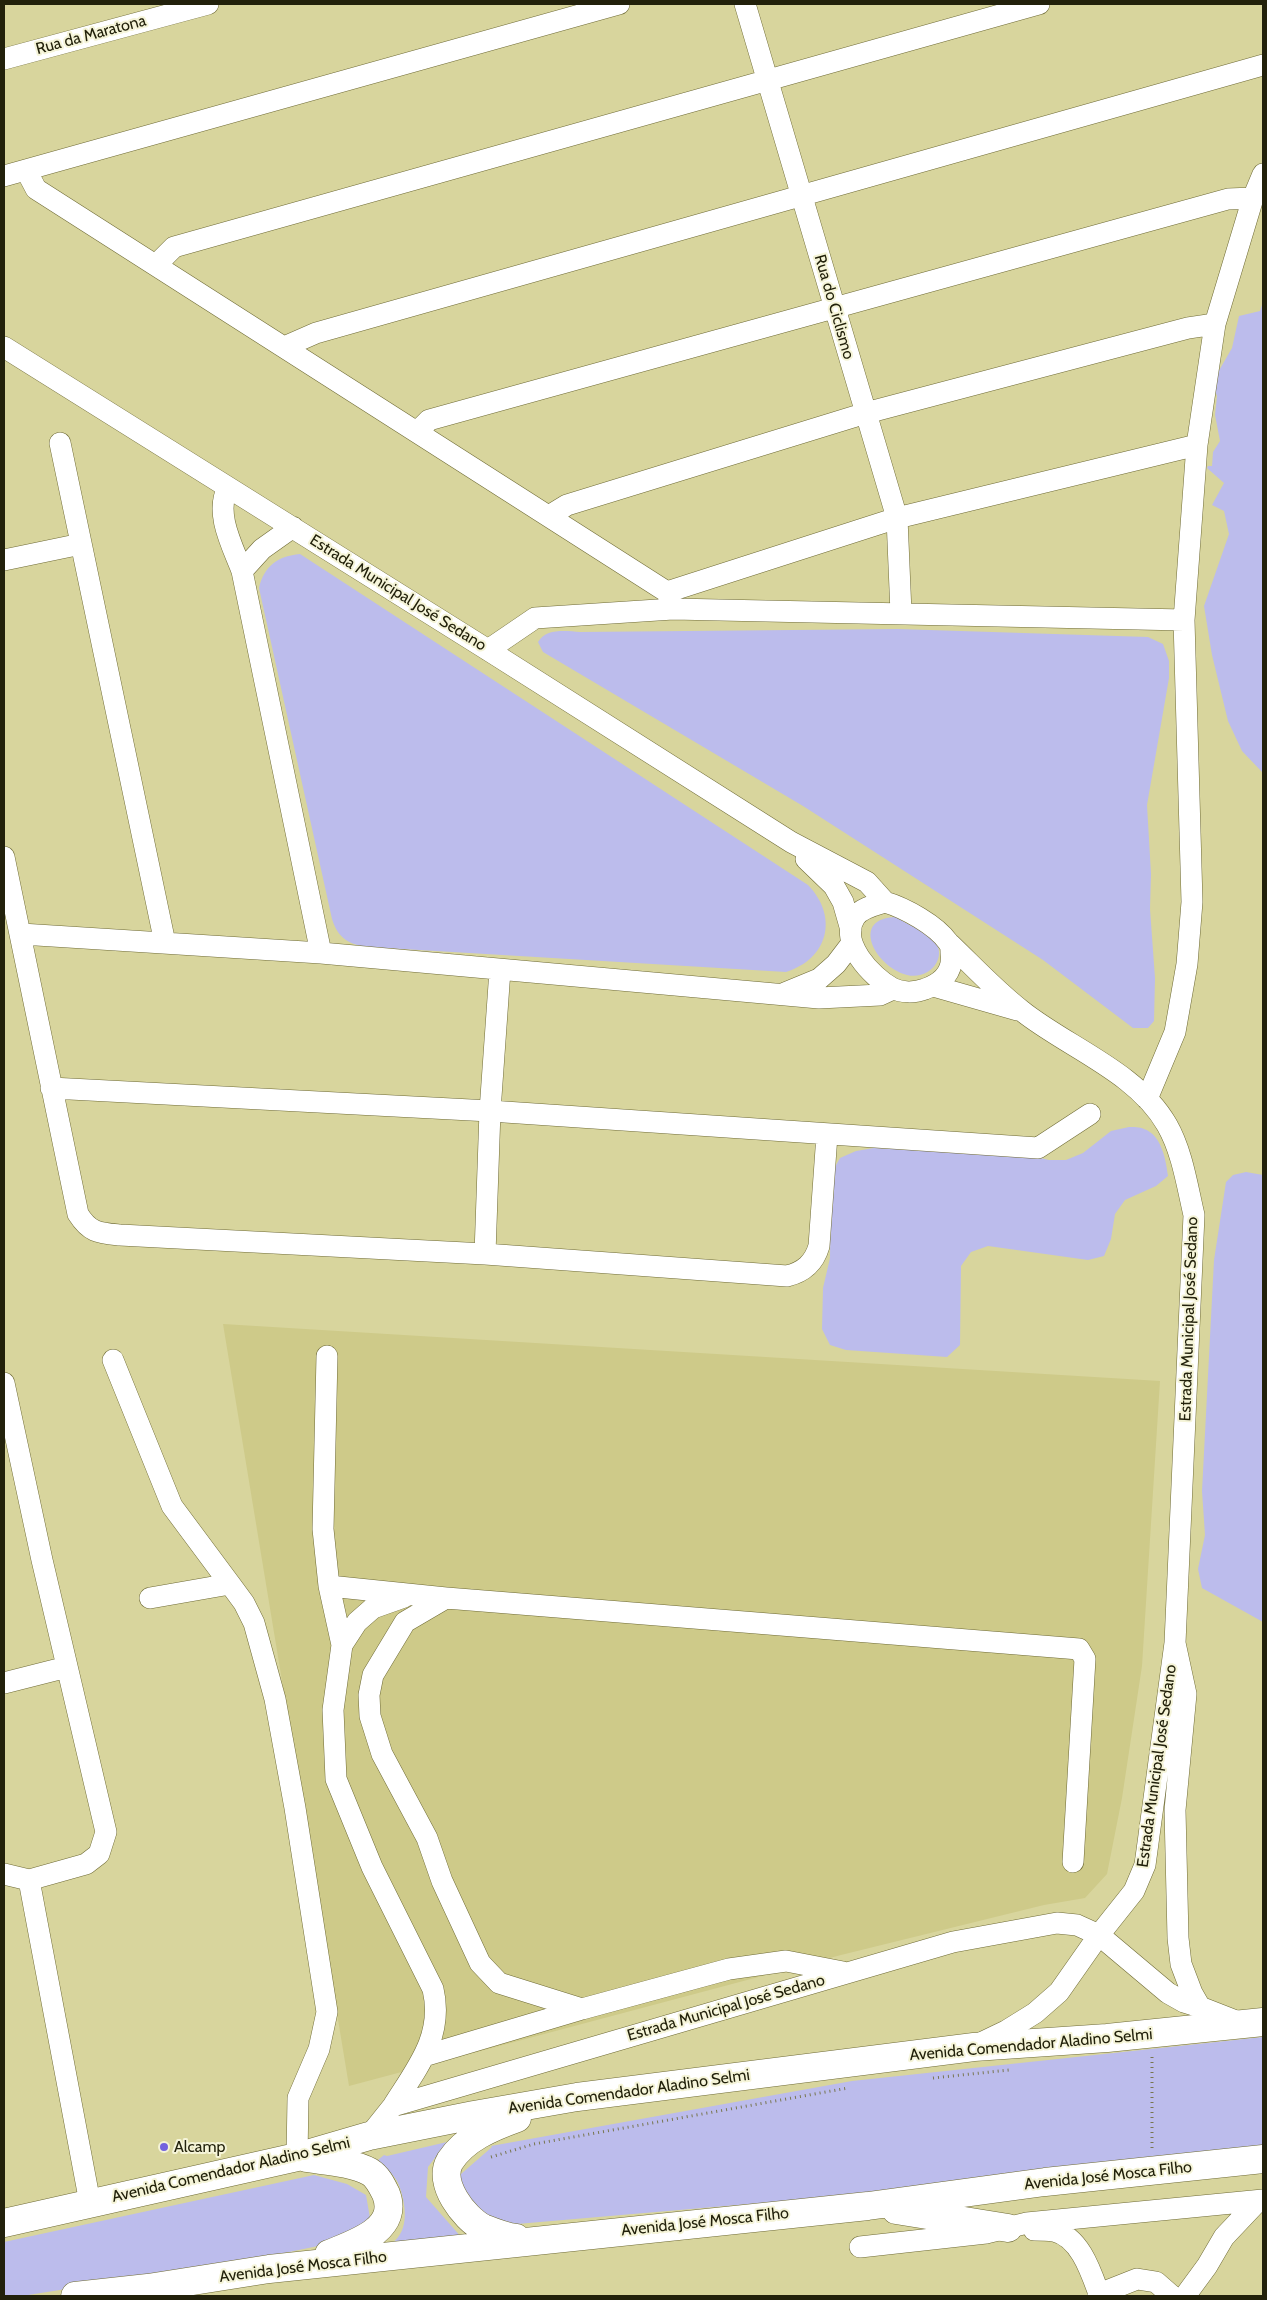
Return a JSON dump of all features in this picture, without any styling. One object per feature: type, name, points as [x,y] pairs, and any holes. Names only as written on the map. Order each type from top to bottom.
[{"type":"main road","name":"Avenida Comendador Aladino Selmi","points":[[4,2223],[298,2157],[369,2136],[577,2097],[974,2047],[1107,2038],[1254,2023]]},
{"type":"main road","points":[[528,2241],[512,2238],[482,2227],[468,2217],[456,2200],[446,2180],[449,2163],[460,2148],[491,2127],[577,2097]]},
{"type":"main road","points":[[269,2269],[325,2255],[359,2242],[377,2230],[385,2221],[388,2202],[382,2185],[372,2173],[355,2167],[298,2157]]},
{"type":"main road","name":"Avenida José Mosca Filho","points":[[75,2296],[148,2288],[269,2269],[868,2206],[1152,2170],[1263,2159]]},
{"type":"main road","points":[[868,2206],[1008,2228]]},
{"type":"street","name":"Rua da Maratona","points":[[4,59],[208,4]]},
{"type":"street","points":[[4,176],[619,4]]},
{"type":"street","name":"Rua do Ciclismo","points":[[745,4],[897,518],[901,613]]},
{"type":"street","points":[[156,265],[174,247],[1040,4]]},
{"type":"street","points":[[284,347],[316,333],[1263,65]]},
{"type":"street","points":[[26,170],[36,189],[549,516],[670,600]]},
{"type":"street","points":[[1148,1099],[1175,1032],[1187,964],[1192,902],[1184,620],[1197,445],[1215,324],[1253,198],[1263,174]]},
{"type":"street","points":[[417,432],[429,420],[1228,199],[1253,198]]},
{"type":"street","points":[[549,516],[567,505],[866,413],[1188,328],[1215,324]]},
{"type":"street","name":"Estrada Municipal José Sedano","points":[[4,346],[791,842],[867,882],[885,902]]},
{"type":"street","points":[[60,443],[165,943]]},
{"type":"street","points":[[670,600],[897,518],[1197,445]]},
{"type":"street","points":[[228,488],[223,501],[228,535],[242,571],[321,953]]},
{"type":"street","points":[[242,571],[262,549],[294,527]]},
{"type":"street","points":[[4,560],[81,544]]},
{"type":"street","points":[[488,650],[535,618],[670,600],[901,613],[1184,620]]},
{"type":"street","name":"Estrada Municipal José Sedano","points":[[791,842],[834,886],[843,902],[851,936]]},
{"type":"street","points":[[4,857],[78,1214],[86,1227],[96,1232],[120,1236],[485,1254],[787,1276],[800,1272],[816,1257],[826,1135]]},
{"type":"street","points":[[782,994],[819,979],[836,964],[851,936],[855,917],[865,908],[885,902],[901,907],[919,918],[950,944],[952,960],[949,974],[933,986],[920,991],[893,989],[878,978],[858,955],[851,936]]},
{"type":"street","points":[[21,934],[321,953],[819,998],[880,995],[893,989]]},
{"type":"street","name":"Estrada Municipal José Sedano","points":[[950,944],[1021,1011],[1113,1071],[1148,1099],[1167,1125],[1181,1162],[1194,1215],[1175,1643],[1145,1865],[1134,1891],[1099,1935],[1059,1992],[1035,2013],[1006,2031],[974,2047]]},
{"type":"street","points":[[485,1254],[490,1111],[500,970]]},
{"type":"street","name":"Estrada Municipal José Sedano","points":[[933,986],[1021,1011]]},
{"type":"street","points":[[51,1088],[490,1111],[1038,1148],[1090,1114]]},
{"type":"street","points":[[327,1356],[323,1528],[330,1586],[342,1645],[334,1710],[336,1779],[372,1867],[433,1989],[437,2006],[436,2021],[424,2056],[394,2106],[369,2136]]},
{"type":"street","points":[[113,1360],[172,1506],[244,1603],[254,1623],[275,1699],[295,1808],[327,2012],[319,2049],[298,2098],[298,2157]]},
{"type":"street","points":[[4,1383],[106,1832],[99,1854],[86,1864],[29,1880],[4,1874]]},
{"type":"street","points":[[150,1598],[230,1584]]},
{"type":"street","points":[[330,1586],[446,1598],[1079,1649],[1085,1659],[1073,1862]]},
{"type":"street","points":[[342,1645],[357,1622],[373,1608],[411,1595]]},
{"type":"street","points":[[446,1598],[405,1622],[373,1675],[369,1695],[370,1716],[382,1754],[427,1838],[442,1881],[480,1963],[499,1983],[582,2009]]},
{"type":"street","name":"Estrada Municipal José Sedano","points":[[1175,1643],[1186,1694],[1174,1810],[1178,1938],[1181,1964],[1192,1993],[1200,2007]]},
{"type":"street","points":[[4,1683],[67,1666]]},
{"type":"street","points":[[29,1880],[90,2203]]},
{"type":"street","name":"Estrada Municipal José Sedano","points":[[394,2106],[953,1942],[1057,1923],[1077,1925],[1099,1935],[1168,1993],[1184,2002],[1254,2023]]},
{"type":"street","points":[[424,2056],[582,2009],[729,1969],[786,1961],[846,1973]]},
{"type":"street","points":[[860,2247],[986,2233],[1027,2223],[1261,2200]]},
{"type":"street","points":[[1185,2296],[1207,2266],[1224,2237],[1261,2200]]},
{"type":"street","points":[[1008,2228],[1055,2231],[1074,2244],[1087,2262],[1098,2295],[1138,2279],[1156,2282],[1172,2296]]},
{"type":"path","points":[[1144,2056],[1152,2055],[1152,2170]]},
{"type":"path","points":[[928,2078],[1014,2070]]},
{"type":"path","points":[[482,2159],[534,2144],[854,2087]]},
{"type":"shaded area","points":[[1263,302],[1263,773],[1242,751],[1228,721],[1212,655],[1204,606],[1229,534],[1224,511],[1212,505],[1224,483],[1207,468],[1212,466],[1213,452],[1220,441],[1215,415],[1217,396],[1214,388],[1217,374],[1232,348],[1239,316],[1260,311]]},
{"type":"shaded area","points":[[300,554],[808,885],[818,897],[824,910],[826,923],[820,947],[812,957],[800,966],[786,972],[369,947],[356,945],[346,940],[338,932],[332,919],[259,588],[268,568],[285,557]]},
{"type":"shaded area","points":[[898,629],[1148,637],[1163,644],[1169,661],[1169,678],[1147,805],[1151,874],[1150,909],[1155,978],[1154,1021],[1148,1028],[1133,1028],[1043,960],[803,806],[543,652],[538,642],[546,634],[563,631]]},
{"type":"shaded area","points":[[896,917],[924,933],[937,945],[938,959],[935,965],[924,974],[916,976],[907,975],[895,970],[877,953],[872,943],[871,933],[874,925],[882,919]]},
{"type":"shaded area","points":[[1129,1127],[1142,1128],[1155,1137],[1162,1149],[1168,1176],[1156,1186],[1125,1200],[1115,1214],[1111,1239],[1104,1256],[1088,1260],[988,1246],[971,1252],[961,1266],[960,1345],[947,1357],[846,1350],[830,1345],[822,1329],[823,1288],[830,1258],[831,1174],[840,1158],[856,1151],[874,1148],[1032,1156],[1049,1160],[1066,1160],[1083,1153],[1111,1131]]},
{"type":"shaded area","points":[[1246,1172],[1263,1175],[1263,1622],[1202,1588],[1198,1569],[1205,1535],[1202,1491],[1214,1260],[1226,1182],[1233,1175]]},
{"type":"shaded area","points":[[223,1324],[1160,1381],[1142,1666],[1122,1798],[1107,1874],[1085,1898],[1044,1905],[841,1955],[349,2086]]},
{"type":"shaded area","points":[[1263,2037],[1263,2148],[807,2199],[517,2224],[494,2223],[461,2193],[461,2174],[491,2146],[852,2081]]},
{"type":"shaded area","points":[[447,2142],[428,2167],[426,2197],[462,2238],[388,2246],[400,2235],[405,2212],[400,2188],[396,2180],[378,2160],[384,2155],[387,2156]]},
{"type":"shaded area","points":[[314,2175],[347,2184],[366,2195],[370,2218],[347,2240],[260,2258],[22,2296],[4,2296],[4,2242]]},
{"type":"place","name":"Alcamp","points":[[164,2147]]}]
